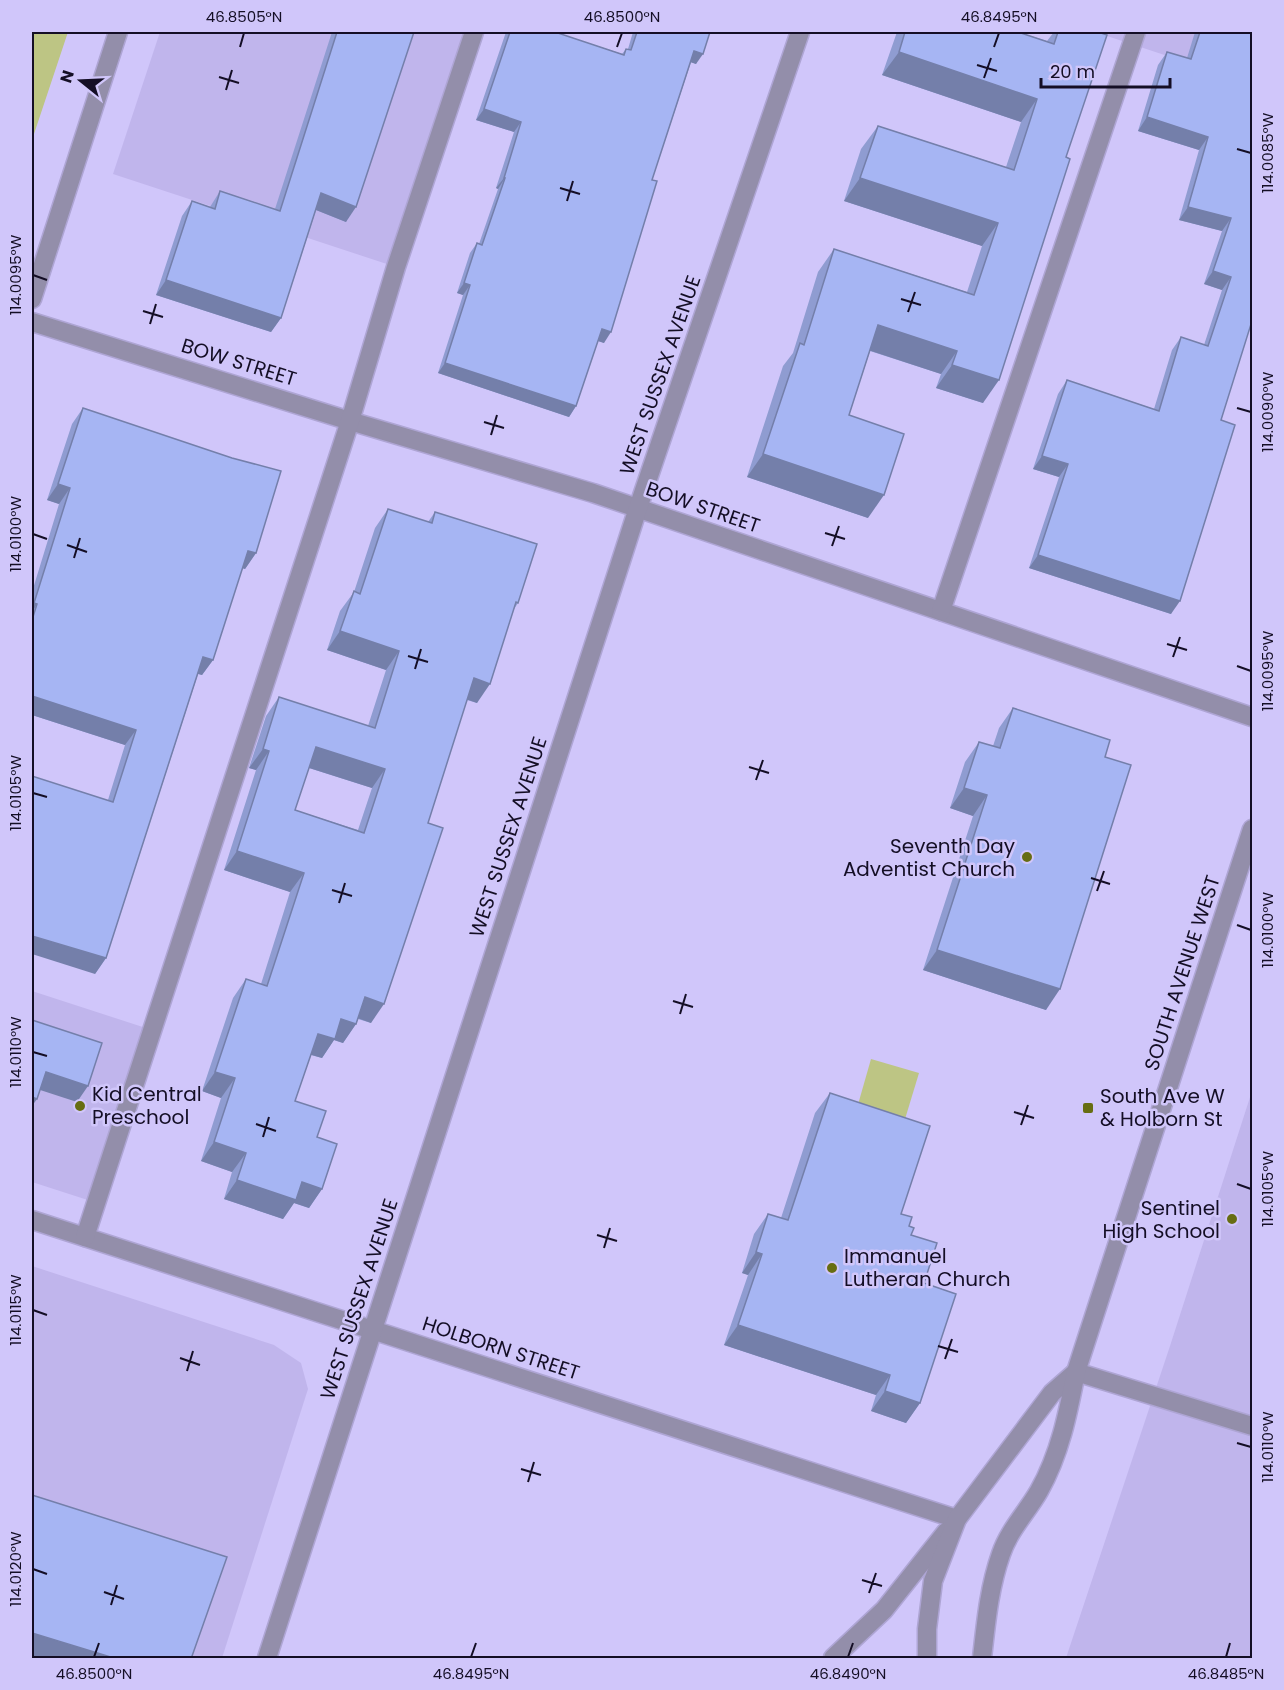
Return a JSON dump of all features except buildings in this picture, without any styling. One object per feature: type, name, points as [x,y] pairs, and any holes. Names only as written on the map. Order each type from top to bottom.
[{"type":"street","points":[[32,299],[118,32]]},
{"type":"street","points":[[85,1237],[350,421],[396,267],[474,32]]},
{"type":"street","name":"WEST SUSSEX AVENUE","points":[[267,1659],[638,508],[800,32]]},
{"type":"street","points":[[941,611],[1136,32]]},
{"type":"street","name":"BOW STREET","points":[[32,322],[638,508],[1252,717]]},
{"type":"street","name":"SOUTH AVENUE WEST","points":[[982,1659],[988,1604],[1001,1553],[1018,1521],[1039,1491],[1054,1461],[1067,1421],[1076,1372],[1252,829]]},
{"type":"street","name":"HOLBORN STREET","points":[[32,1220],[957,1519]]},
{"type":"street","points":[[833,1659],[884,1610],[957,1519],[1052,1393],[1076,1372],[1252,1426]]},
{"type":"street","points":[[927,1659],[927,1629],[933,1581],[957,1519]]},
{"type":"shaded area","points":[[160,32],[474,32],[396,267],[113,174]]},
{"type":"shaded area","points":[[1095,32],[1252,32],[1252,84]]},
{"type":"shaded area","name":"Kid Central Preschool","points":[[32,991],[152,1030],[97,1203],[32,1182]]},
{"type":"shaded area","points":[[1252,1091],[1252,1658],[1066,1658],[1170,1346]]},
{"type":"shaded area","points":[[32,1266],[274,1345],[301,1363],[308,1389],[222,1658],[32,1658]]},
{"type":"green space","points":[[32,32],[68,32],[32,140]]},
{"type":"green space","points":[[871,1059],[919,1073],[902,1129],[855,1115]]},
{"type":"place","name":"Seventh Day Adventist Church","points":[[1027,857]]},
{"type":"place","name":"Kid Central Preschool","points":[[80,1106]]},
{"type":"place","name":"South Ave W & Holborn St","points":[[1088,1108]]},
{"type":"place","name":"Sentinel High School","points":[[1232,1219]]},
{"type":"place","name":"Immanuel Lutheran Church","points":[[832,1268]]}]
